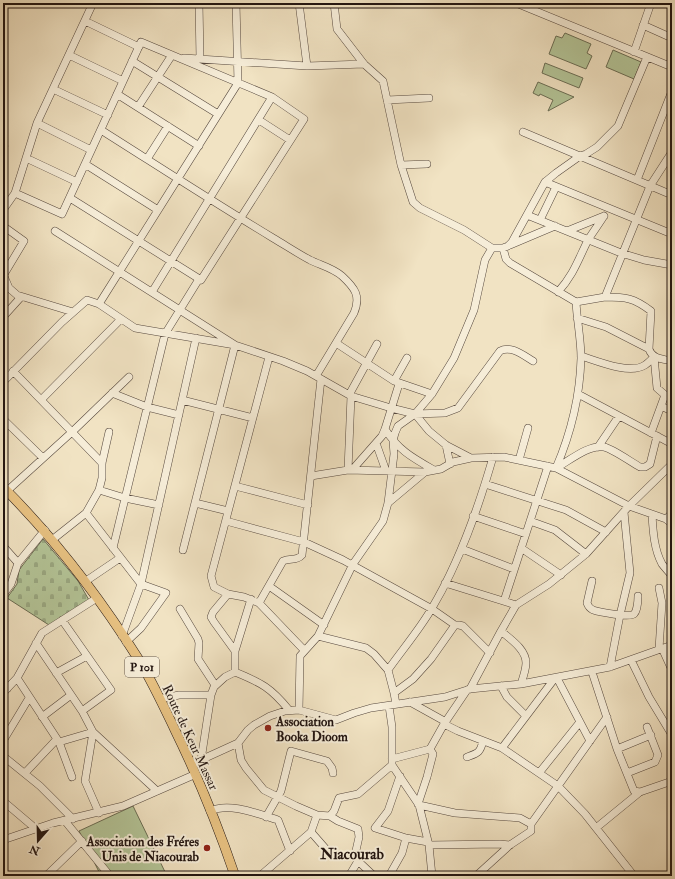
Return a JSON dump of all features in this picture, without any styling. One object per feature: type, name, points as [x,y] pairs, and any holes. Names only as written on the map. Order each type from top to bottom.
[{"type":"main road","name":"Route de Keur Massar","points":[[5,489],[45,530],[86,581],[139,661],[160,699],[192,764],[235,876]]},
{"type":"street","points":[[3,210],[15,193],[37,123],[93,3]]},
{"type":"street","points":[[199,3],[200,59]]},
{"type":"street","points":[[99,304],[238,83],[236,3]]},
{"type":"street","points":[[299,3],[307,66]]},
{"type":"street","points":[[334,3],[337,28],[364,64],[383,81],[401,166],[413,202],[420,208],[464,230],[492,248],[506,247],[555,226]]},
{"type":"street","points":[[516,3],[672,67]]},
{"type":"street","points":[[634,52],[651,3]]},
{"type":"street","points":[[85,20],[138,47]]},
{"type":"street","points":[[643,24],[672,38]]},
{"type":"street","points":[[15,193],[62,214],[141,42],[272,97],[304,119],[201,280],[70,198]]},
{"type":"street","points":[[69,55],[123,81]]},
{"type":"street","points":[[175,56],[307,66],[364,64]]},
{"type":"street","points":[[138,107],[158,77],[175,56]]},
{"type":"street","points":[[506,247],[512,242],[545,182],[580,156],[586,154],[597,146],[618,126],[647,57]]},
{"type":"street","points":[[132,61],[218,114]]},
{"type":"street","points":[[53,89],[108,115]]},
{"type":"street","points":[[637,180],[671,99],[672,91]]},
{"type":"street","points":[[117,94],[198,146]]},
{"type":"street","points":[[152,292],[272,97]]},
{"type":"street","points":[[387,100],[429,98]]},
{"type":"street","points":[[259,120],[290,140]]},
{"type":"street","points":[[37,123],[92,150]]},
{"type":"street","points":[[147,159],[168,126]]},
{"type":"street","points":[[101,130],[240,218],[310,260],[326,266],[341,276],[352,287],[357,296],[357,304],[318,377],[311,476],[302,555],[295,560],[283,560],[259,603]]},
{"type":"street","points":[[523,132],[672,195]]},
{"type":"street","points":[[605,297],[635,219],[650,186],[671,154]]},
{"type":"street","points":[[26,158],[77,182]]},
{"type":"street","points":[[85,164],[158,210]]},
{"type":"street","points":[[401,166],[427,164]]},
{"type":"street","points":[[545,182],[672,234]]},
{"type":"street","points":[[540,220],[556,187]]},
{"type":"street","points":[[567,231],[615,211]]},
{"type":"street","points":[[527,215],[622,253],[644,260],[672,265]]},
{"type":"street","points":[[558,292],[568,281],[588,240],[604,216]]},
{"type":"street","points":[[3,226],[24,241],[3,275],[9,288],[21,297],[73,312]]},
{"type":"street","points":[[55,231],[235,346]]},
{"type":"street","points":[[506,247],[506,259],[510,263],[576,302],[605,297],[624,297],[633,299],[651,311],[649,349],[654,357],[657,388],[668,395],[661,406],[654,434],[650,464],[645,467],[640,467],[606,448],[598,446],[590,448],[556,468]]},
{"type":"street","points":[[300,710],[299,658],[304,650],[318,636],[353,564],[383,521],[388,503],[389,471],[394,454],[394,433],[398,426],[415,414],[432,394],[454,358],[474,310],[485,260],[492,248]]},
{"type":"street","points":[[112,548],[165,334],[199,278]]},
{"type":"street","points":[[3,317],[21,297]]},
{"type":"street","points":[[3,382],[62,322],[87,300],[99,304],[136,328],[235,346],[283,361],[318,377],[350,395],[415,414],[445,413],[458,408],[500,351],[505,348],[510,348],[533,361]]},
{"type":"street","points":[[556,468],[564,449],[578,394],[581,356],[576,302]]},
{"type":"street","points":[[577,318],[606,327],[649,349]]},
{"type":"street","points":[[41,400],[121,319]]},
{"type":"street","points":[[124,639],[141,584],[196,338]]},
{"type":"street","points":[[336,342],[396,382],[432,394]]},
{"type":"street","points":[[350,470],[350,395],[377,344]]},
{"type":"street","points":[[183,550],[235,346]]},
{"type":"street","points":[[581,356],[622,368],[644,366],[654,357]]},
{"type":"street","points":[[269,357],[211,576],[211,582],[214,587],[228,594],[251,599],[259,603],[304,650]]},
{"type":"street","points":[[654,357],[672,361]]},
{"type":"street","points":[[350,470],[382,436],[391,408],[396,382],[407,358]]},
{"type":"street","points":[[13,372],[102,463]]},
{"type":"street","points":[[5,489],[72,432],[129,376]]},
{"type":"street","points":[[112,393],[147,407],[178,415]]},
{"type":"street","points":[[578,394],[672,444]]},
{"type":"street","points":[[182,400],[253,418]]},
{"type":"street","points":[[661,406],[672,411]]},
{"type":"street","points":[[415,414],[429,431],[446,445],[471,458]]},
{"type":"street","points":[[598,446],[619,416]]},
{"type":"street","points":[[3,419],[43,458]]},
{"type":"street","points":[[519,460],[528,428]]},
{"type":"street","points":[[385,429],[393,441],[409,455],[434,470]]},
{"type":"street","points":[[52,540],[86,513],[99,490],[102,478],[102,463],[109,432]]},
{"type":"street","points":[[376,443],[389,471]]},
{"type":"street","points":[[446,445],[450,464]]},
{"type":"street","points":[[388,670],[432,609],[446,583],[462,549],[493,457]]},
{"type":"street","points":[[311,476],[350,470],[425,472],[441,469],[458,461],[471,458],[504,457],[556,468],[629,506],[666,519],[672,524]]},
{"type":"street","points":[[504,601],[548,466]]},
{"type":"street","points":[[330,816],[334,811],[339,798],[358,794],[392,762],[430,749],[445,723],[469,689],[516,605],[549,584],[586,554],[629,506],[670,468]]},
{"type":"street","points":[[388,503],[425,472]]},
{"type":"street","points":[[485,484],[566,510],[606,532]]},
{"type":"street","points":[[235,486],[308,505]]},
{"type":"street","points":[[99,490],[125,498],[158,505]]},
{"type":"street","points":[[195,503],[228,511]]},
{"type":"street","points":[[610,668],[630,573],[624,512]]},
{"type":"street","points":[[86,513],[141,584],[166,593],[135,634],[124,639]]},
{"type":"street","points":[[666,519],[672,513]]},
{"type":"street","points":[[652,515],[653,536],[657,550],[662,564],[672,576]]},
{"type":"street","points":[[473,516],[526,534]]},
{"type":"street","points":[[226,521],[304,542],[353,564],[432,609],[455,625],[463,626],[490,653]]},
{"type":"street","points":[[530,521],[555,530],[586,554]]},
{"type":"street","points":[[3,595],[11,584],[18,563],[45,530]]},
{"type":"street","points":[[3,546],[18,563]]},
{"type":"street","points":[[521,548],[561,575]]},
{"type":"street","points":[[462,549],[514,569]]},
{"type":"street","points":[[86,581],[120,558]]},
{"type":"street","points":[[592,581],[587,603],[589,608],[593,610],[620,615],[633,615],[635,613],[638,596]]},
{"type":"street","points":[[446,583],[516,605]]},
{"type":"street","points":[[269,586],[324,625]]},
{"type":"street","points":[[659,588],[662,603],[661,649],[672,670]]},
{"type":"street","points":[[228,594],[213,612],[212,617],[235,651]]},
{"type":"street","points":[[5,691],[17,678],[42,633],[97,598]]},
{"type":"street","points":[[235,672],[235,651],[251,599]]},
{"type":"street","points":[[180,608],[198,639],[198,660],[215,684]]},
{"type":"street","points":[[62,620],[112,690],[82,711]]},
{"type":"street","points":[[394,693],[417,674],[431,659],[455,625]]},
{"type":"street","points":[[501,631],[521,649],[525,655],[526,663],[521,684]]},
{"type":"street","points":[[318,636],[366,648],[388,670],[394,693],[392,705],[392,762],[418,805],[429,843],[432,876]]},
{"type":"street","points":[[36,643],[82,711],[93,732],[157,791]]},
{"type":"street","points":[[192,764],[238,743],[254,725],[270,716],[289,710],[300,710],[336,720],[371,708],[445,696],[469,689],[521,684],[610,668],[672,645]]},
{"type":"street","points":[[56,673],[87,656]]},
{"type":"street","points":[[631,660],[649,696],[672,735]]},
{"type":"street","points":[[201,760],[211,695],[215,684],[235,672]]},
{"type":"street","points":[[235,672],[267,687],[276,694],[289,710]]},
{"type":"street","points":[[592,672],[617,749],[634,791],[640,792]]},
{"type":"street","points":[[17,678],[58,741],[72,777]]},
{"type":"street","points":[[502,748],[556,678]]},
{"type":"street","points":[[556,678],[590,740]]},
{"type":"street","points":[[3,681],[5,691]]},
{"type":"street","points":[[500,686],[506,696],[526,716]]},
{"type":"street","points":[[42,717],[71,695]]},
{"type":"street","points":[[160,699],[178,695],[211,695]]},
{"type":"street","points":[[3,741],[29,698]]},
{"type":"street","points":[[410,702],[458,731],[502,748],[558,786],[585,814],[634,876]]},
{"type":"street","points":[[476,876],[510,845],[531,831],[531,824],[607,717]]},
{"type":"street","points":[[664,722],[672,720]]},
{"type":"street","points":[[539,773],[580,722]]},
{"type":"street","points":[[627,773],[655,762],[658,755],[647,727]]},
{"type":"street","points":[[25,773],[58,741],[93,732]]},
{"type":"street","points":[[93,732],[85,781],[99,813]]},
{"type":"street","points":[[617,749],[651,735]]},
{"type":"street","points":[[467,758],[478,753],[482,748],[483,741]]},
{"type":"street","points":[[238,743],[241,760],[264,790],[317,816],[330,816],[358,829],[359,837],[355,855],[358,861],[374,876]]},
{"type":"street","points":[[418,805],[433,754],[430,749]]},
{"type":"street","points":[[266,817],[278,797],[283,784],[291,751],[327,761],[332,768],[333,773]]},
{"type":"street","points":[[3,756],[40,786],[73,819]]},
{"type":"street","points":[[3,840],[36,829],[122,806],[196,774]]},
{"type":"street","points":[[400,776],[388,811],[375,828],[376,830],[429,843],[510,845]]},
{"type":"street","points":[[596,828],[640,792],[672,781]]},
{"type":"street","points":[[3,801],[36,829]]},
{"type":"street","points":[[418,805],[455,813],[520,818],[531,824]]},
{"type":"street","points":[[210,811],[218,807],[244,810],[278,820],[290,851]]},
{"type":"street","points":[[260,876],[311,832],[317,816]]},
{"type":"street","points":[[65,821],[110,876]]},
{"type":"street","points":[[311,832],[325,848]]},
{"type":"street","points":[[388,876],[402,854],[406,838]]},
{"type":"street","points":[[46,876],[82,841]]},
{"type":"street","points":[[349,876],[358,861]]},
{"type":"green space","points":[[565,33],[591,44],[587,53],[592,56],[586,69],[549,54],[556,36],[562,38]]},
{"type":"green space","points":[[613,50],[641,62],[634,79],[606,67]]},
{"type":"green space","points":[[545,63],[583,78],[579,88],[542,73]]},
{"type":"green space","points":[[538,82],[574,97],[548,111],[553,100],[540,94],[539,96],[533,93]]},
{"type":"green space","points":[[43,539],[78,581],[89,600],[49,625],[7,598],[17,584],[19,570]]},
{"type":"green space","points":[[133,806],[167,876],[101,876],[79,831]]},
{"type":"place","name":"Association Booka Dioom","points":[[268,728]]},
{"type":"place","name":"Association des Fréres Unis de Niacourab","points":[[207,848]]},
{"type":"district","name":"Niacourab","points":[[352,854]]}]
